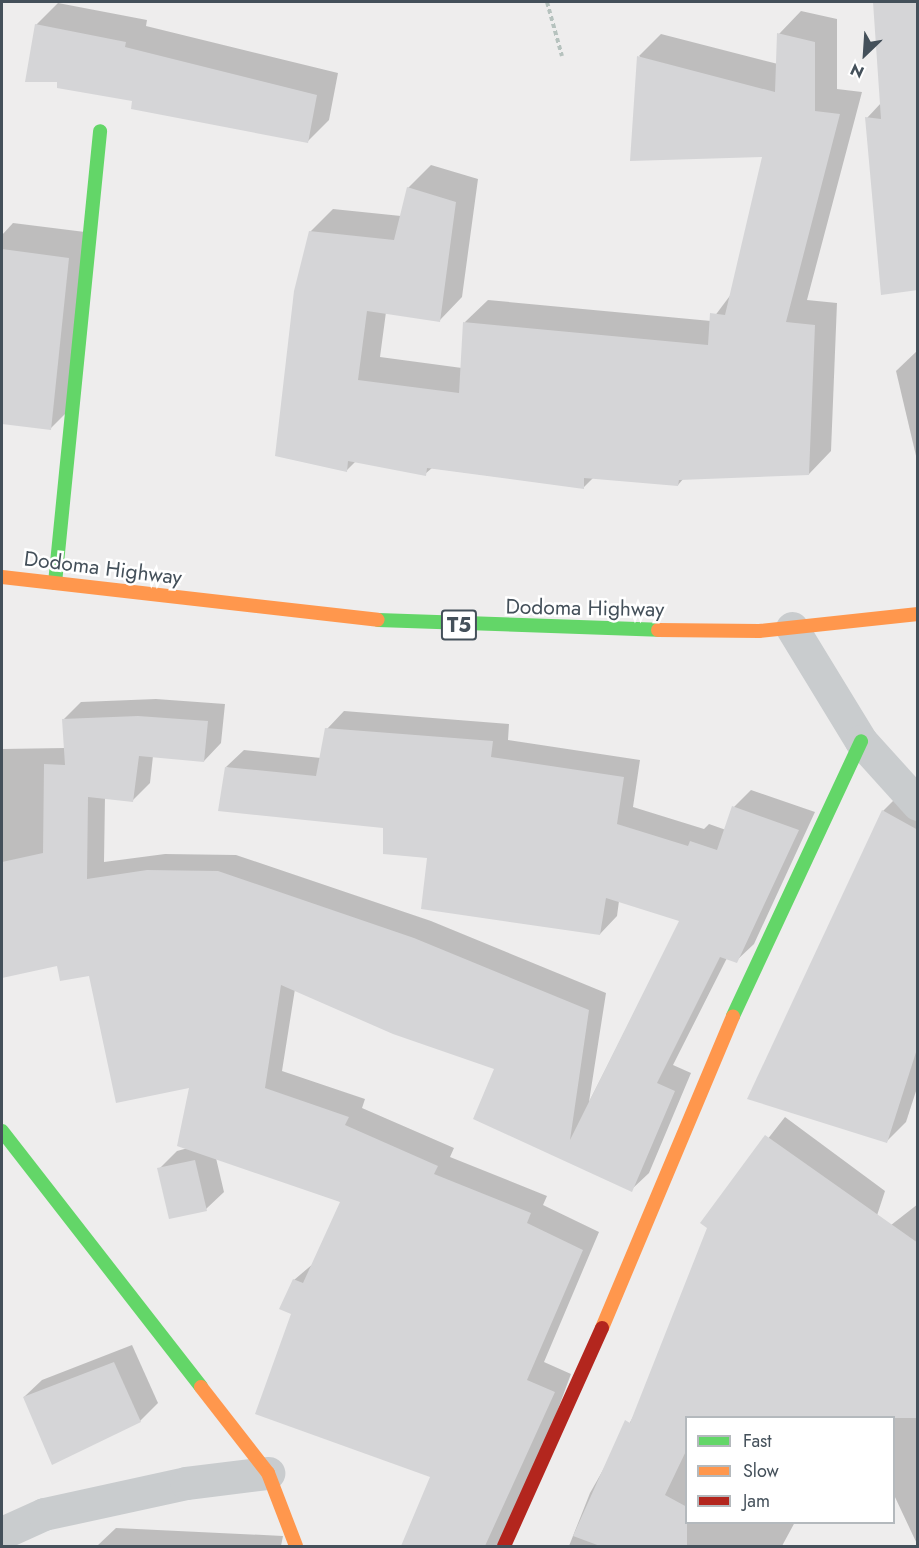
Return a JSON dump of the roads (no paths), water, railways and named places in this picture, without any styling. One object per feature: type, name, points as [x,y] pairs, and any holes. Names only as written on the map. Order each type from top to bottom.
[{"type":"main road","points":[[55,583],[100,131]]},
{"type":"main road","name":"Dodoma Highway","points":[[2,577],[347,618],[540,629],[792,628],[918,614]]},
{"type":"main road","points":[[504,1546],[536,1484],[735,1011],[861,741]]},
{"type":"main road","points":[[2,1131],[268,1473],[296,1546]]},
{"type":"street","points":[[792,628],[861,741],[918,804]]},
{"type":"street","points":[[2,1533],[44,1514],[186,1483],[268,1473]]}]
